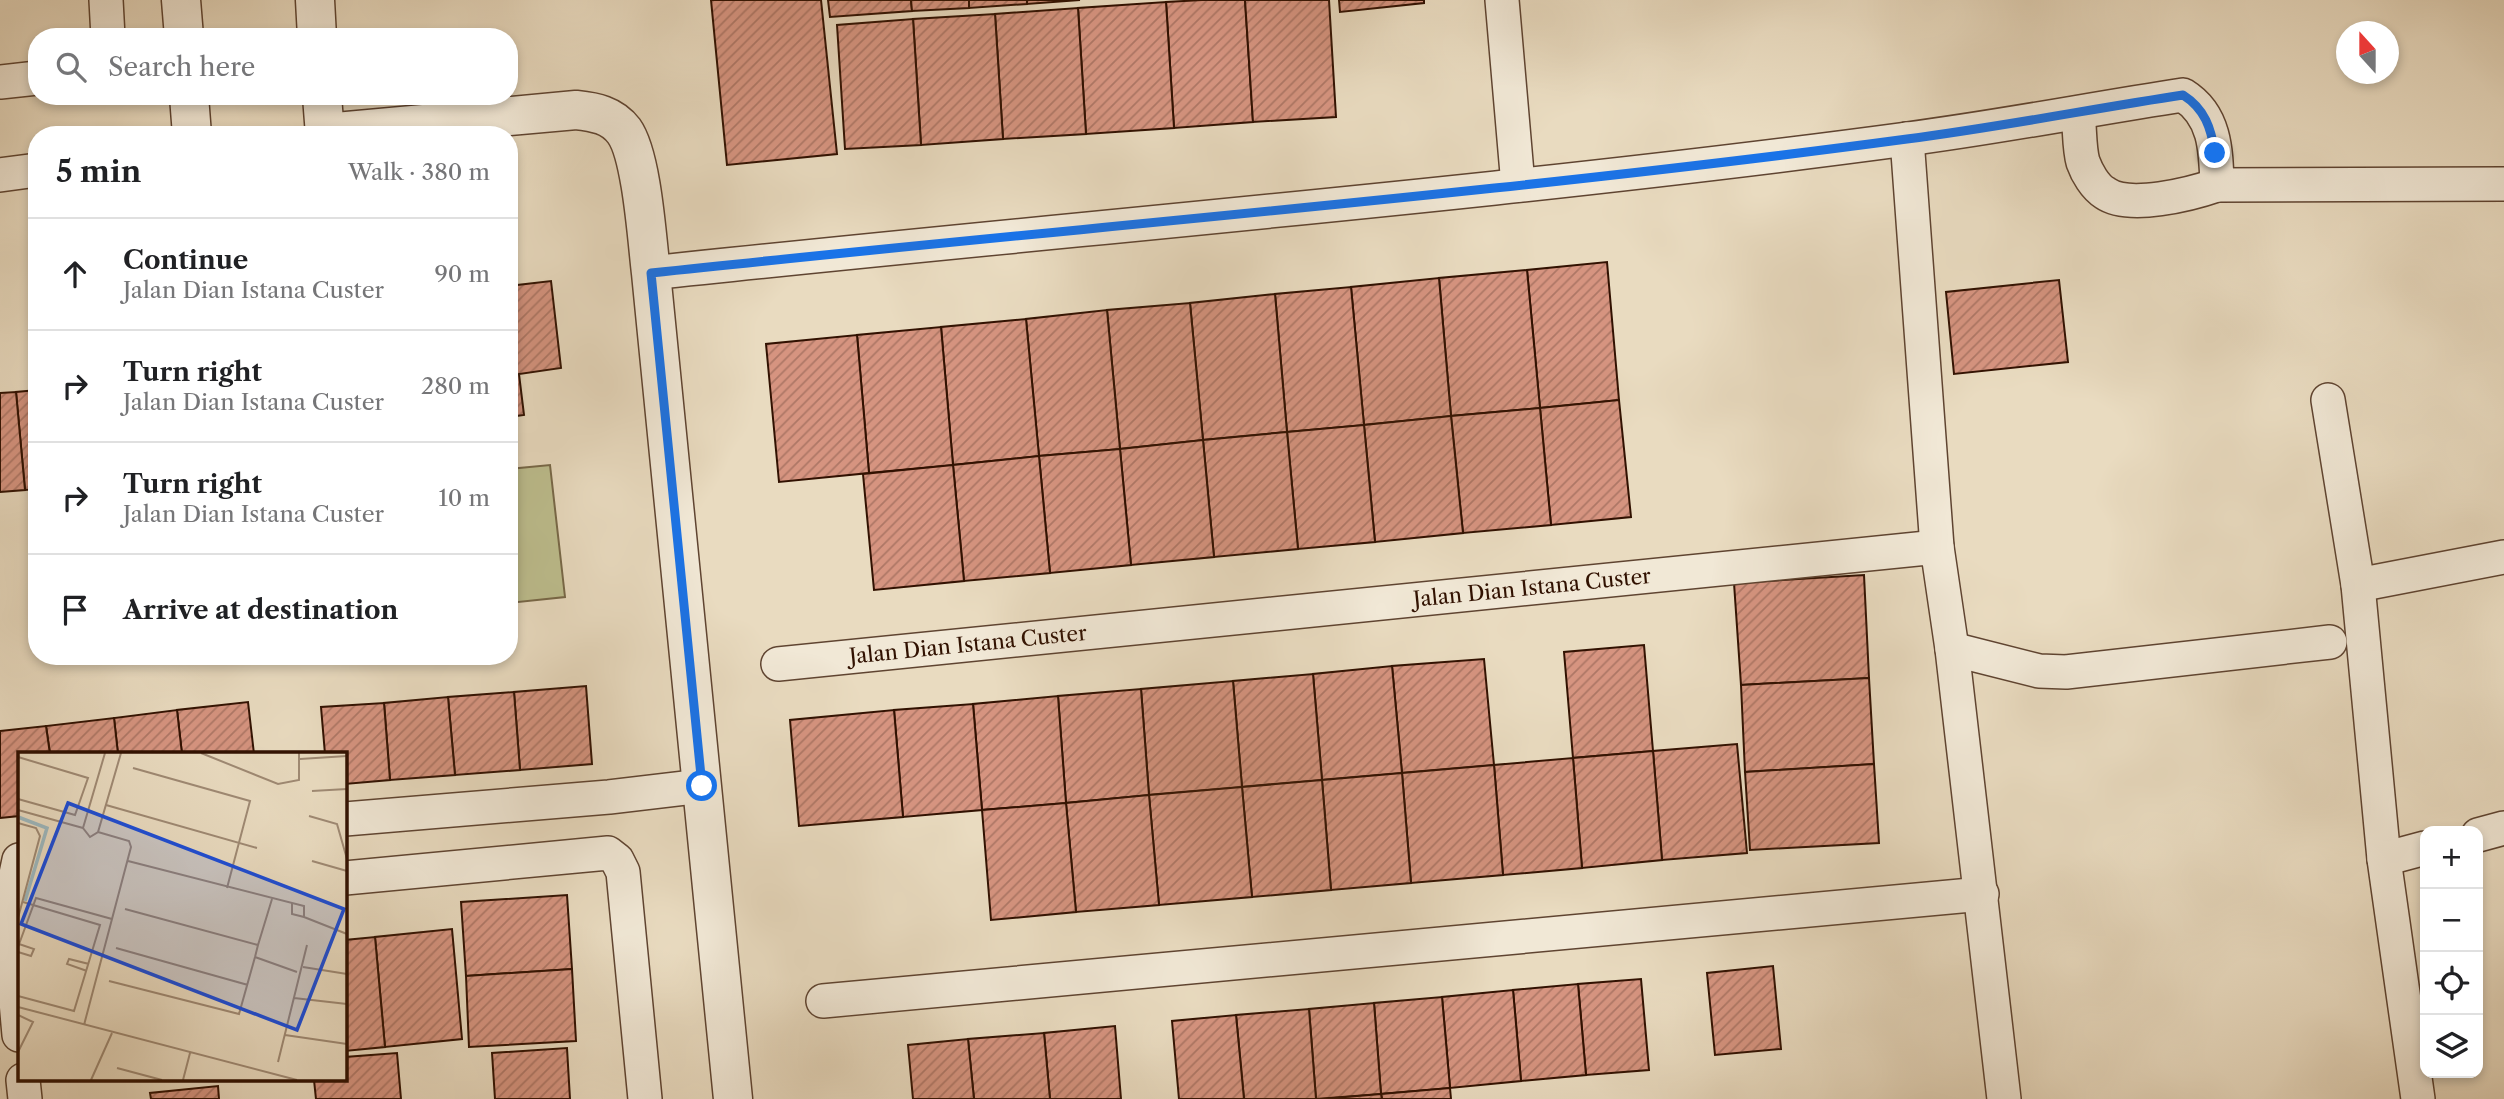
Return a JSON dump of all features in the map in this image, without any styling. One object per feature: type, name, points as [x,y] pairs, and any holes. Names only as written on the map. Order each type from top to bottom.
[{"type":"street","points":[[106,0],[108,28]]},
{"type":"street","points":[[181,0],[183,28]]},
{"type":"street","points":[[315,0],[317,28]]},
{"type":"street","points":[[1502,0],[1518,185]]},
{"type":"street","points":[[0,82],[28,79]]},
{"type":"street","points":[[651,273],[1518,185],[1907,139],[2078,114],[2183,95],[2196,103],[2205,115],[2213,139],[2217,185]]},
{"type":"street","points":[[190,105],[191,126]]},
{"type":"street","points":[[324,121],[576,110],[595,112],[611,119],[624,132],[635,155],[651,273],[733,1099]]},
{"type":"street","points":[[2078,114],[2083,161],[2094,182],[2106,195],[2127,200],[2172,198],[2217,185],[2504,184]]},
{"type":"street","points":[[1907,139],[1937,547],[1982,894],[2004,1099]]},
{"type":"street","points":[[0,175],[28,171]]},
{"type":"street","points":[[2328,400],[2358,584],[2384,859],[2418,1099]]},
{"type":"street","name":"Jalan Dian Istana Custer","points":[[778,664],[1937,547]]},
{"type":"street","points":[[2358,584],[2504,557]]},
{"type":"street","points":[[1952,649],[2039,671],[2066,672],[2330,642]]},
{"type":"street","points":[[346,819],[609,797],[702,786]]},
{"type":"street","points":[[2483,834],[2504,828]]},
{"type":"street","points":[[2384,859],[2420,849]]},
{"type":"street","points":[[346,878],[608,853],[617,860],[623,872],[645,1099]]},
{"type":"street","points":[[18,864],[7,912],[18,1025]]},
{"type":"street","points":[[823,1001],[1982,894]]},
{"type":"green space","points":[[550,465],[565,597],[518,602],[518,468]]},
{"type":"building","points":[[711,0],[821,0],[837,154],[727,165]]},
{"type":"building","points":[[828,0],[911,0],[912,11],[830,17]]},
{"type":"building","points":[[911,0],[969,0],[969,8],[912,11]]},
{"type":"building","points":[[969,0],[1027,0],[1027,4],[969,8]]},
{"type":"building","points":[[1027,0],[1080,0],[1027,4]]},
{"type":"building","points":[[1245,0],[1253,122],[1174,128],[1166,2]]},
{"type":"building","points":[[1245,0],[1329,0],[1336,117],[1253,122]]},
{"type":"building","points":[[1339,0],[1424,0],[1424,3],[1340,12]]},
{"type":"building","points":[[1166,2],[1174,128],[1086,134],[1078,8]]},
{"type":"building","points":[[1078,8],[1086,134],[1003,139],[995,14]]},
{"type":"building","points":[[995,14],[1003,139],[921,145],[913,19]]},
{"type":"building","points":[[913,19],[921,145],[845,149],[837,25]]},
{"type":"building","points":[[1607,262],[1619,400],[1540,408],[1527,270]]},
{"type":"building","points":[[1527,270],[1540,408],[1451,416],[1439,278]]},
{"type":"building","points":[[1439,278],[1451,416],[1364,425],[1351,287]]},
{"type":"building","points":[[2059,280],[2068,362],[1954,374],[1946,292]]},
{"type":"building","points":[[551,281],[561,368],[519,374],[524,415],[518,416],[518,285]]},
{"type":"building","points":[[1351,287],[1364,425],[1287,432],[1275,294]]},
{"type":"building","points":[[1275,294],[1287,432],[1203,440],[1190,303]]},
{"type":"building","points":[[1190,303],[1203,440],[1120,449],[1107,310]]},
{"type":"building","points":[[1107,310],[1120,449],[1039,456],[1026,319]]},
{"type":"building","points":[[1026,319],[1039,456],[953,465],[941,327]]},
{"type":"building","points":[[941,327],[953,465],[869,473],[857,335]]},
{"type":"building","points":[[857,335],[869,473],[779,482],[766,344]]},
{"type":"building","points":[[28,391],[28,490],[25,490],[16,392]]},
{"type":"building","points":[[16,392],[25,490],[0,492],[0,393]]},
{"type":"building","points":[[1619,400],[1631,517],[1551,525],[1540,408]]},
{"type":"building","points":[[1540,408],[1551,525],[1463,533],[1451,416]]},
{"type":"building","points":[[1451,416],[1463,533],[1375,542],[1364,425]]},
{"type":"building","points":[[1364,425],[1375,542],[1298,549],[1287,432]]},
{"type":"building","points":[[1287,432],[1298,549],[1214,557],[1203,440]]},
{"type":"building","points":[[1203,440],[1214,557],[1131,565],[1120,449]]},
{"type":"building","points":[[1120,449],[1131,565],[1050,573],[1039,456]]},
{"type":"building","points":[[1039,456],[1050,573],[964,581],[953,465]]},
{"type":"building","points":[[953,465],[964,581],[874,590],[863,474]]},
{"type":"building","points":[[1864,575],[1869,678],[1741,685],[1734,583]]},
{"type":"building","points":[[1644,645],[1653,751],[1573,758],[1564,652]]},
{"type":"building","points":[[1484,659],[1494,765],[1402,773],[1392,666]]},
{"type":"building","points":[[1392,666],[1402,773],[1322,780],[1313,674]]},
{"type":"building","points":[[1313,674],[1322,780],[1242,787],[1233,681]]},
{"type":"building","points":[[1869,678],[1874,764],[1745,772],[1741,685]]},
{"type":"building","points":[[1233,681],[1242,787],[1149,795],[1141,689]]},
{"type":"building","points":[[586,686],[592,764],[520,770],[514,692]]},
{"type":"building","points":[[1141,689],[1149,795],[1066,803],[1058,696]]},
{"type":"building","points":[[514,692],[520,770],[455,775],[448,697]]},
{"type":"building","points":[[1058,696],[1066,803],[982,810],[973,704]]},
{"type":"building","points":[[448,697],[455,775],[390,780],[384,703]]},
{"type":"building","points":[[248,702],[254,752],[182,752],[177,710]]},
{"type":"building","points":[[384,703],[390,780],[346,784],[346,752],[325,752],[321,707]]},
{"type":"building","points":[[973,704],[982,810],[903,817],[894,710]]},
{"type":"building","points":[[177,710],[182,752],[118,752],[114,718]]},
{"type":"building","points":[[894,710],[903,817],[799,826],[790,720]]},
{"type":"building","points":[[114,718],[118,752],[50,752],[46,726]]},
{"type":"building","points":[[46,726],[50,752],[18,752],[18,816],[0,818],[0,731]]},
{"type":"building","points":[[1737,744],[1747,853],[1662,860],[1653,751]]},
{"type":"building","points":[[1653,751],[1662,860],[1582,868],[1573,758]]},
{"type":"building","points":[[1573,758],[1582,868],[1503,875],[1494,765]]},
{"type":"building","points":[[1874,764],[1879,843],[1750,850],[1745,772]]},
{"type":"building","points":[[1494,765],[1503,875],[1411,883],[1402,773]]},
{"type":"building","points":[[1402,773],[1411,883],[1331,890],[1322,780]]},
{"type":"building","points":[[1322,780],[1331,890],[1252,897],[1242,787]]},
{"type":"building","points":[[1242,787],[1252,897],[1159,905],[1149,795]]},
{"type":"building","points":[[1149,795],[1159,905],[1076,912],[1066,803]]},
{"type":"building","points":[[1066,803],[1076,912],[991,920],[982,810]]},
{"type":"building","points":[[567,895],[572,969],[466,976],[461,902]]},
{"type":"building","points":[[452,929],[462,1039],[385,1047],[375,937]]},
{"type":"building","points":[[375,937],[385,1047],[346,1051],[346,940]]},
{"type":"building","points":[[1773,966],[1781,1049],[1715,1055],[1707,973]]},
{"type":"building","points":[[572,969],[576,1041],[469,1047],[466,976]]},
{"type":"building","points":[[1641,979],[1649,1070],[1586,1075],[1578,984]]},
{"type":"building","points":[[1578,984],[1586,1075],[1521,1081],[1513,990]]},
{"type":"building","points":[[1513,990],[1521,1081],[1450,1088],[1442,997]]},
{"type":"building","points":[[1442,997],[1450,1088],[1381,1094],[1374,1003]]},
{"type":"building","points":[[1374,1003],[1381,1094],[1316,1099],[1309,1009]]},
{"type":"building","points":[[1309,1009],[1316,1099],[1244,1099],[1236,1015]]},
{"type":"building","points":[[1236,1015],[1244,1099],[1179,1099],[1172,1021]]},
{"type":"building","points":[[1115,1026],[1121,1099],[1050,1099],[1044,1033]]},
{"type":"building","points":[[1044,1033],[1050,1099],[974,1099],[968,1039]]},
{"type":"building","points":[[968,1039],[974,1099],[913,1099],[908,1045]]},
{"type":"building","points":[[567,1048],[570,1099],[495,1099],[492,1053]]},
{"type":"building","points":[[397,1053],[401,1099],[316,1099],[314,1082],[346,1082],[346,1057]]},
{"type":"building","points":[[218,1086],[219,1099],[151,1099],[150,1093]]},
{"type":"building","points":[[1450,1088],[1451,1099],[1382,1099],[1381,1094]]},
{"type":"building","points":[[1381,1094],[1382,1099],[1322,1099]]},
{"type":"route","points":[[702,786],[651,273],[1518,185],[1907,139],[2078,114],[2183,95],[2196,103],[2205,115],[2215,153]]}]
